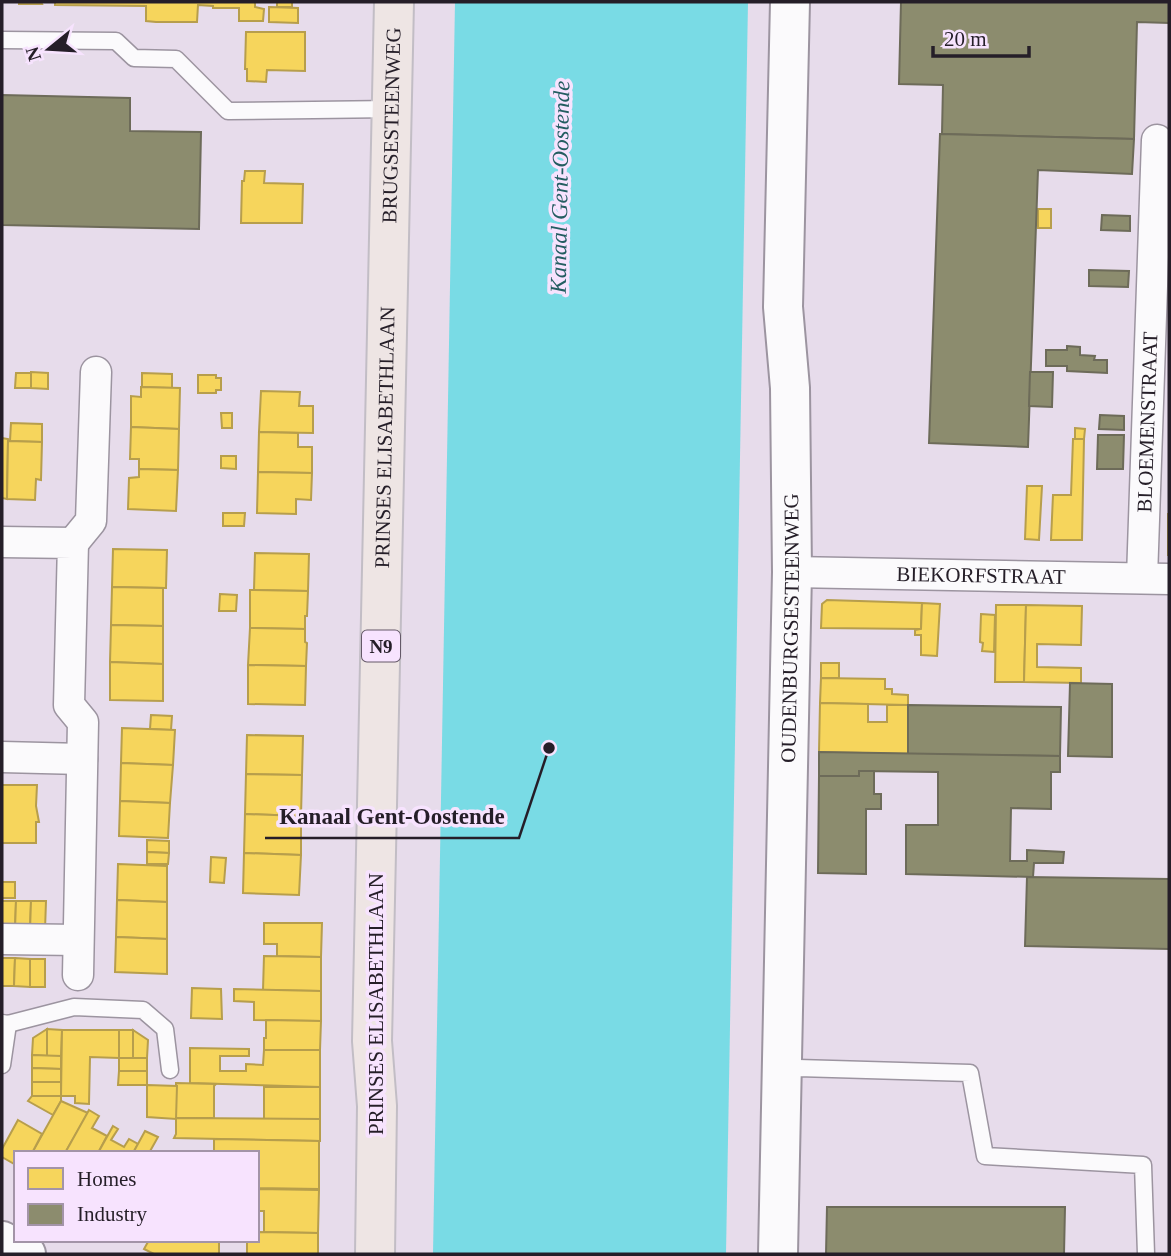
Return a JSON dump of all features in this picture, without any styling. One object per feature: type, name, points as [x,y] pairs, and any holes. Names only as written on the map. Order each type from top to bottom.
[{"type":"main road","name":"BRUGSESTEENWEG","points":[[390,251],[394,2]]},
{"type":"main road","name":"PRINSES ELISABETHLAAN","points":[[375,1254],[377,1106],[372,1041],[390,251]]},
{"type":"street","name":"OUDENBURGSESTEENWEG","points":[[778,1254],[792,572],[790,388],[783,307],[790,2]]},
{"type":"street","name":"BLOEMENSTRAAT","points":[[1155,578],[1157,140]]},
{"type":"street","points":[[78,975],[83,722],[69,705],[73,543],[91,521],[96,372]]},
{"type":"street","points":[[2,542],[73,543]]},
{"type":"street","name":"BIEKORFSTRAAT","points":[[792,572],[1155,578]]},
{"type":"street","points":[[2,757],[82,759]]},
{"type":"street","points":[[2,939],[78,940]]},
{"type":"street","points":[[2,1241],[26,1254]]},
{"type":"lane","points":[[2,40],[116,41],[134,58],[176,60],[228,111],[393,109]]},
{"type":"lane","points":[[2,1065],[5,1024],[74,1007],[143,1010],[165,1029],[170,1070]]},
{"type":"lane","points":[[782,1070],[970,1073],[985,1156],[1143,1166],[1146,1254]]},
{"type":"water","points":[[455,2],[748,2],[726,1254],[433,1254]]},
{"type":"building: Homes","points":[[41,2],[42,4],[19,4]]},
{"type":"building: Homes","points":[[55,2],[255,2],[255,7],[264,9],[263,21],[239,21],[239,8],[198,5],[197,22],[156,22],[146,21],[146,6],[55,5]]},
{"type":"building: Homes","points":[[277,2],[292,2],[292,7],[277,7]]},
{"type":"building: Homes","points":[[269,7],[298,8],[298,23],[269,22]]},
{"type":"building: Homes","points":[[246,32],[305,32],[305,71],[267,70],[266,82],[247,81]]},
{"type":"building: Homes","points":[[245,171],[265,171],[264,183],[303,184],[302,223],[241,223],[242,181]]},
{"type":"building: Homes","points":[[1038,209],[1051,209],[1051,228],[1038,228]]},
{"type":"building: Homes","points":[[31,372],[48,373],[48,389],[31,388]]},
{"type":"building: Homes","points":[[16,373],[31,373],[31,388],[15,388]]},
{"type":"building: Homes","points":[[142,373],[172,374],[172,388],[142,387]]},
{"type":"building: Homes","points":[[198,375],[216,375],[216,378],[221,378],[221,390],[216,390],[216,393],[198,393]]},
{"type":"building: Homes","points":[[141,387],[180,388],[179,429],[131,427],[131,396],[141,397]]},
{"type":"building: Homes","points":[[261,391],[300,392],[299,406],[313,406],[313,433],[259,432]]},
{"type":"building: Homes","points":[[221,413],[232,413],[232,428],[222,428]]},
{"type":"building: Homes","points":[[11,423],[42,424],[42,442],[10,441]]},
{"type":"building: Homes","points":[[131,427],[179,429],[178,470],[139,469],[139,459],[130,459]]},
{"type":"building: Homes","points":[[1075,428],[1085,429],[1084,439],[1075,439]]},
{"type":"building: Homes","points":[[259,432],[298,433],[298,447],[312,447],[312,473],[258,472]]},
{"type":"building: Homes","points":[[2,438],[8,439],[7,499],[2,498]]},
{"type":"building: Homes","points":[[1073,439],[1084,439],[1082,540],[1051,540],[1053,495],[1071,495]]},
{"type":"building: Homes","points":[[8,441],[42,442],[41,480],[36,479],[35,500],[7,499]]},
{"type":"building: Homes","points":[[221,456],[236,456],[236,469],[221,468]]},
{"type":"building: Homes","points":[[139,469],[178,470],[176,511],[128,509],[129,478],[139,477]]},
{"type":"building: Homes","points":[[258,472],[312,473],[311,500],[296,499],[296,514],[257,513]]},
{"type":"building: Homes","points":[[1027,486],[1042,486],[1039,540],[1025,539]]},
{"type":"building: Homes","points":[[223,513],[245,513],[244,526],[223,526]]},
{"type":"building: Homes","points":[[1169,514],[1169,555],[1168,555]]},
{"type":"building: Homes","points":[[113,549],[167,550],[166,588],[112,587]]},
{"type":"building: Homes","points":[[255,553],[309,554],[308,591],[254,590]]},
{"type":"building: Homes","points":[[112,587],[163,588],[163,626],[111,625]]},
{"type":"building: Homes","points":[[250,590],[308,591],[305,629],[250,628]]},
{"type":"building: Homes","points":[[220,594],[237,595],[236,611],[219,611]]},
{"type":"building: Homes","points":[[827,600],[922,603],[921,629],[821,628],[822,604]]},
{"type":"building: Homes","points":[[922,603],[940,604],[937,656],[921,655],[921,635],[915,635],[915,630],[921,629]]},
{"type":"building: Homes","points":[[996,605],[1026,605],[1024,682],[995,682]]},
{"type":"building: Homes","points":[[1026,605],[1082,606],[1081,645],[1037,644],[1037,667],[1081,668],[1081,683],[1024,682]]},
{"type":"building: Homes","points":[[981,614],[995,615],[994,652],[982,651]]},
{"type":"building: Homes","points":[[111,625],[163,626],[163,664],[110,662]]},
{"type":"building: Homes","points":[[250,628],[305,629],[306,666],[248,665]]},
{"type":"building: Homes","points":[[110,662],[163,664],[163,701],[110,700]]},
{"type":"building: Homes","points":[[821,663],[839,663],[839,678],[821,678]]},
{"type":"building: Homes","points":[[248,665],[306,666],[305,705],[248,704]]},
{"type":"building: Homes","points":[[821,678],[885,679],[885,689],[892,689],[892,694],[908,695],[908,705],[820,703]]},
{"type":"building: Homes","points":[[820,703],[868,704],[868,722],[887,722],[887,705],[908,705],[908,754],[819,752]]},
{"type":"building: Homes","points":[[151,715],[172,716],[171,730],[150,729]]},
{"type":"building: Homes","points":[[122,728],[175,730],[173,765],[121,763]]},
{"type":"building: Homes","points":[[247,735],[303,736],[302,775],[246,774]]},
{"type":"building: Homes","points":[[121,763],[173,765],[170,803],[120,801]]},
{"type":"building: Homes","points":[[246,774],[302,775],[301,816],[245,814]]},
{"type":"building: Homes","points":[[2,785],[37,785],[36,806],[39,822],[36,822],[36,843],[2,843]]},
{"type":"building: Homes","points":[[120,801],[170,803],[168,838],[119,836]]},
{"type":"building: Homes","points":[[245,814],[301,816],[301,855],[244,853]]},
{"type":"building: Homes","points":[[147,840],[169,841],[169,853],[147,852]]},
{"type":"building: Homes","points":[[147,852],[169,853],[168,864],[147,864]]},
{"type":"building: Homes","points":[[244,853],[301,855],[299,895],[243,893]]},
{"type":"building: Homes","points":[[211,857],[226,858],[224,883],[210,882]]},
{"type":"building: Homes","points":[[118,864],[167,866],[167,902],[117,900]]},
{"type":"building: Homes","points":[[2,882],[15,882],[15,898],[2,898]]},
{"type":"building: Homes","points":[[117,900],[167,902],[167,939],[116,937]]},
{"type":"building: Homes","points":[[2,901],[16,901],[15,929],[2,929]]},
{"type":"building: Homes","points":[[16,901],[31,901],[30,930],[15,929]]},
{"type":"building: Homes","points":[[31,901],[46,901],[45,930],[30,930]]},
{"type":"building: Homes","points":[[264,923],[322,923],[321,957],[277,956],[277,944],[264,944]]},
{"type":"building: Homes","points":[[116,937],[167,939],[167,974],[115,972]]},
{"type":"building: Homes","points":[[264,956],[321,957],[321,991],[263,990]]},
{"type":"building: Homes","points":[[2,958],[15,958],[14,986],[2,986]]},
{"type":"building: Homes","points":[[15,958],[30,959],[30,987],[14,986]]},
{"type":"building: Homes","points":[[30,959],[45,959],[45,987],[30,987]]},
{"type":"building: Homes","points":[[192,988],[221,989],[222,1019],[191,1018]]},
{"type":"building: Homes","points":[[234,989],[321,991],[321,1021],[254,1020],[254,1002],[234,1001]]},
{"type":"building: Homes","points":[[266,1020],[321,1021],[320,1050],[264,1050]]},
{"type":"building: Homes","points":[[47,1029],[47,1056],[32,1055],[33,1038]]},
{"type":"building: Homes","points":[[47,1029],[62,1030],[61,1056],[47,1056]]},
{"type":"building: Homes","points":[[62,1030],[119,1030],[119,1058],[90,1057],[89,1104],[75,1103],[75,1096],[61,1096]]},
{"type":"building: Homes","points":[[119,1030],[133,1030],[133,1058],[119,1058]]},
{"type":"building: Homes","points":[[133,1030],[148,1040],[147,1058],[133,1058]]},
{"type":"building: Homes","points":[[190,1048],[249,1049],[249,1056],[220,1056],[220,1071],[246,1071],[246,1064],[263,1065],[264,1050],[320,1050],[320,1087],[190,1083]]},
{"type":"building: Homes","points":[[32,1055],[61,1056],[61,1069],[32,1068]]},
{"type":"building: Homes","points":[[119,1058],[147,1058],[147,1071],[119,1071]]},
{"type":"building: Homes","points":[[32,1068],[61,1069],[61,1082],[32,1082]]},
{"type":"building: Homes","points":[[119,1071],[147,1071],[147,1085],[118,1085]]},
{"type":"building: Homes","points":[[32,1082],[61,1082],[61,1096],[32,1096]]},
{"type":"building: Homes","points":[[176,1083],[216,1084],[214,1118],[176,1118]]},
{"type":"building: Homes","points":[[147,1085],[177,1086],[176,1119],[147,1117]]},
{"type":"building: Homes","points":[[264,1087],[320,1087],[320,1119],[264,1119]]},
{"type":"building: Homes","points":[[32,1096],[61,1096],[61,1101],[53,1115],[28,1101]]},
{"type":"building: Homes","points":[[61,1101],[88,1113],[66,1151],[33,1151]]},
{"type":"building: Homes","points":[[89,1110],[99,1116],[92,1128],[107,1136],[99,1151],[66,1151]]},
{"type":"building: Homes","points":[[176,1118],[320,1119],[320,1141],[174,1138]]},
{"type":"building: Homes","points":[[18,1120],[42,1134],[33,1151],[14,1151],[14,1164],[2,1157],[2,1149]]},
{"type":"building: Homes","points":[[113,1126],[118,1129],[111,1140],[124,1147],[129,1139],[138,1144],[134,1151],[99,1151]]},
{"type":"building: Homes","points":[[145,1131],[158,1137],[150,1151],[134,1151]]},
{"type":"building: Homes","points":[[214,1139],[319,1141],[319,1189],[259,1188],[259,1151],[214,1151]]},
{"type":"building: Homes","points":[[259,1189],[319,1190],[318,1233],[264,1232],[264,1211],[259,1211]]},
{"type":"building: Homes","points":[[259,1232],[318,1233],[318,1254],[247,1254],[247,1242],[259,1242]]},
{"type":"building: Homes","points":[[148,1242],[219,1242],[219,1254],[154,1254],[144,1249]]},
{"type":"building: Industry","points":[[901,2],[1169,2],[1169,23],[1137,22],[1134,139],[942,134],[943,85],[899,84]]},
{"type":"building: Industry","points":[[2,95],[130,98],[130,131],[201,132],[199,229],[2,225]]},
{"type":"building: Industry","points":[[940,134],[1134,139],[1132,174],[1038,170],[1028,447],[929,443]]},
{"type":"building: Industry","points":[[1102,215],[1130,216],[1130,231],[1101,230]]},
{"type":"building: Industry","points":[[1089,270],[1129,271],[1128,287],[1089,286]]},
{"type":"building: Industry","points":[[1067,346],[1080,347],[1080,355],[1095,356],[1094,360],[1107,360],[1107,373],[1067,371],[1067,366],[1046,366],[1046,350],[1067,350]]},
{"type":"building: Industry","points":[[1030,372],[1053,372],[1052,407],[1029,406]]},
{"type":"building: Industry","points":[[1100,415],[1124,416],[1124,430],[1099,429]]},
{"type":"building: Industry","points":[[1098,435],[1124,435],[1123,469],[1097,469]]},
{"type":"building: Industry","points":[[1070,683],[1112,684],[1112,757],[1068,756]]},
{"type":"building: Industry","points":[[908,705],[1061,707],[1060,756],[908,754]]},
{"type":"building: Industry","points":[[819,752],[1060,756],[1060,772],[1051,772],[1051,809],[1011,808],[1010,861],[1027,861],[1027,850],[1064,852],[1063,863],[1034,863],[1033,877],[906,874],[906,825],[938,825],[938,772],[859,771],[859,776],[819,776]]},
{"type":"building: Industry","points":[[859,771],[874,771],[874,794],[881,794],[881,809],[866,809],[866,874],[818,873],[819,776],[859,776]]},
{"type":"building: Industry","points":[[1027,877],[1169,879],[1169,949],[1025,946]]},
{"type":"building: Industry","points":[[827,1207],[1065,1207],[1064,1254],[826,1254]]},
{"type":"place","name":"Kanaal Gent-Oostende","points":[[549,748]]}]
